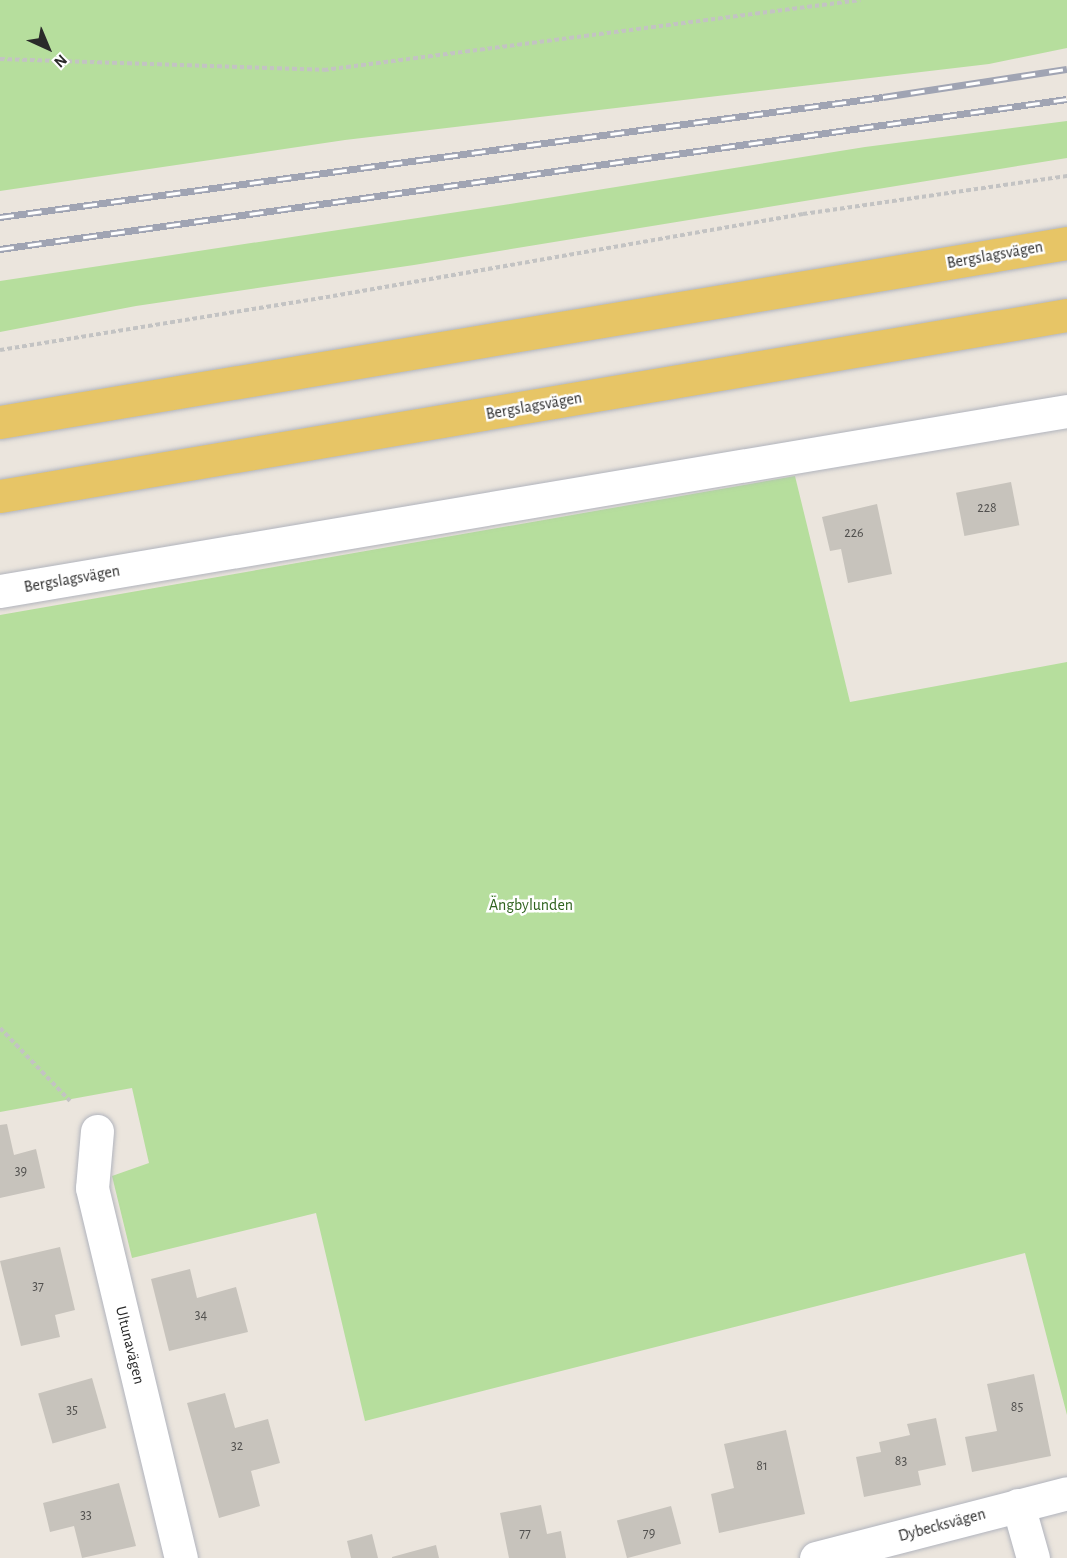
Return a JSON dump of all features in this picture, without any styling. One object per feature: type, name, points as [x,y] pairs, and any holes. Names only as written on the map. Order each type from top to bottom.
[{"type":"main road","name":"Bergslagsvägen","points":[[0,422],[1067,243]]},
{"type":"main road","name":"Bergslagsvägen","points":[[0,496],[1067,315]]},
{"type":"street","name":"Bergslagsvägen","points":[[0,591],[1067,411]]},
{"type":"street","name":"Ultunavägen","points":[[98,1131],[92,1188],[181,1558]]},
{"type":"street","name":"Dybecksvägen","points":[[816,1558],[1067,1493]]},
{"type":"street","points":[[1018,1505],[1033,1558]]},
{"type":"path","points":[[0,59],[324,70],[860,0]]},
{"type":"path","points":[[0,350],[333,296],[803,214],[1067,176]]},
{"type":"path","points":[[0,1028],[98,1131]]},
{"type":"green space","points":[[0,0],[1067,0],[1067,48],[989,64],[345,140],[0,191]]},
{"type":"green space","points":[[1067,121],[1067,158],[414,265],[136,306],[0,332],[0,281],[510,204],[865,147]]},
{"type":"green space","name":"Ängbylunden","points":[[795,476],[850,702],[1067,662],[1067,1415],[1025,1253],[365,1421],[316,1213],[132,1258],[112,1176],[149,1163],[132,1088],[0,1112],[0,615]]},
{"type":"building","points":[[1011,482],[1019,525],[964,536],[956,493]]},
{"type":"building","points":[[877,504],[892,574],[848,583],[841,549],[830,551],[822,517]]},
{"type":"building","points":[[7,1124],[14,1155],[36,1149],[45,1188],[0,1198],[0,1125]]},
{"type":"building","points":[[60,1247],[75,1310],[55,1315],[60,1337],[21,1346],[0,1261]]},
{"type":"building","points":[[190,1269],[197,1298],[236,1287],[248,1332],[169,1351],[151,1279]]},
{"type":"building","points":[[1034,1374],[1051,1456],[972,1472],[965,1437],[997,1431],[987,1384]]},
{"type":"building","points":[[92,1378],[106,1428],[53,1443],[38,1393]]},
{"type":"building","points":[[225,1393],[235,1428],[268,1419],[280,1463],[251,1471],[260,1506],[219,1518],[187,1403]]},
{"type":"building","points":[[936,1418],[946,1465],[918,1471],[921,1485],[864,1497],[856,1457],[881,1452],[879,1442],[910,1435],[907,1424]]},
{"type":"building","points":[[786,1430],[805,1514],[719,1533],[711,1494],[734,1488],[724,1444]]},
{"type":"building","points":[[119,1483],[136,1546],[82,1558],[74,1526],[50,1532],[43,1503]]},
{"type":"building","points":[[541,1505],[547,1534],[561,1531],[566,1558],[509,1558],[500,1513]]},
{"type":"building","points":[[671,1506],[681,1544],[627,1558],[617,1520]]},
{"type":"building","points":[[372,1534],[378,1558],[351,1558],[347,1541]]},
{"type":"building","points":[[436,1545],[439,1558],[392,1558],[392,1557]]},
{"type":"railway","points":[[0,217],[883,97],[1067,69]]},
{"type":"railway","points":[[0,249],[1067,99]]}]
